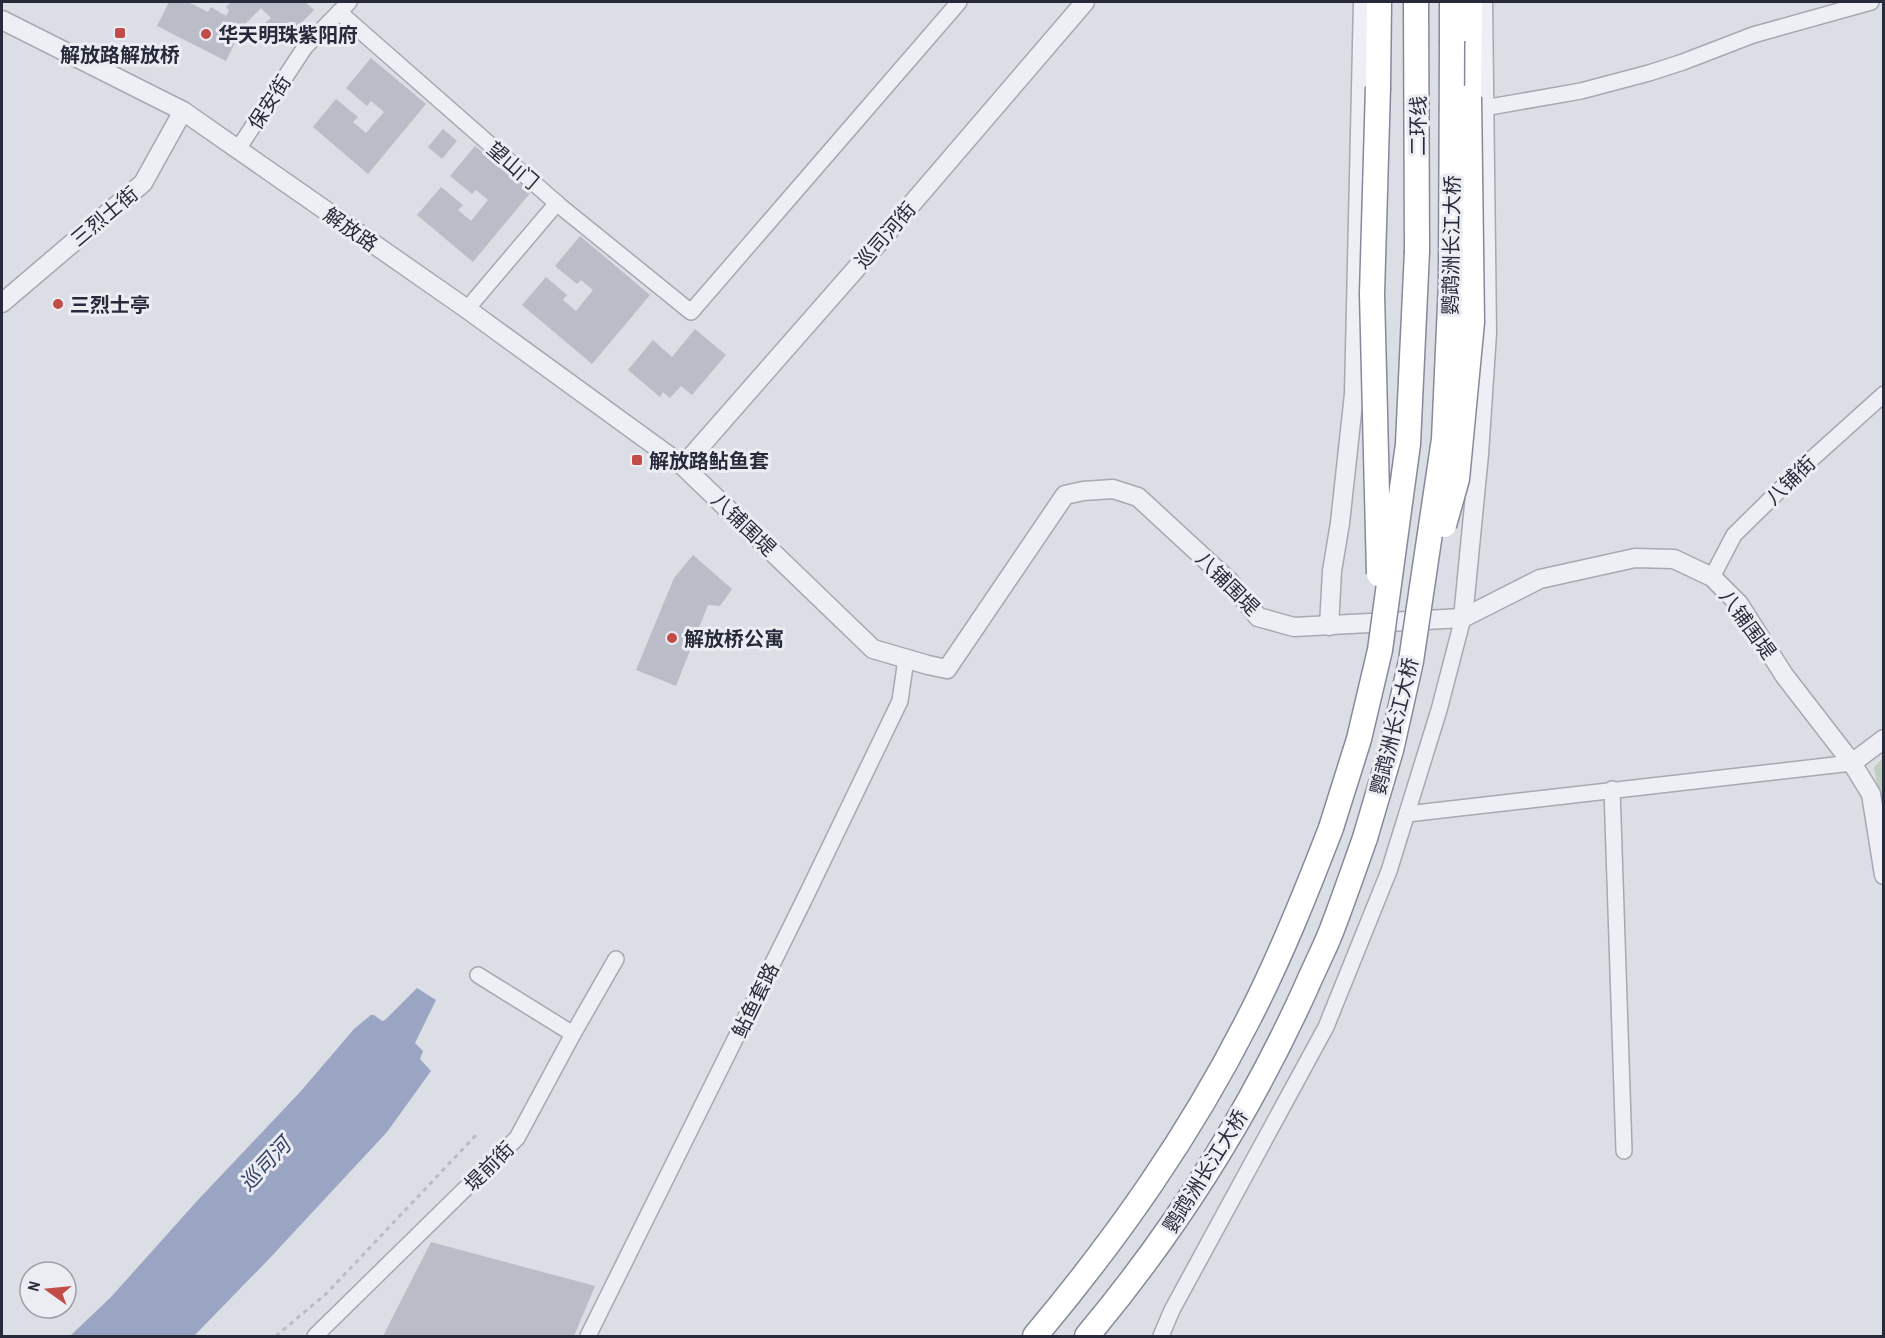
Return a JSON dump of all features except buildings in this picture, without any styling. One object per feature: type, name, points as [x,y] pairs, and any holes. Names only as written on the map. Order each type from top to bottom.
[{"type":"highway","points":[[1379,2],[1372,294],[1380,650]]},
{"type":"highway","name":"二环线","points":[[1416,2],[1417,251]]},
{"type":"highway","name":"鹦鹉洲长江大桥","points":[[1087,1336],[1181,1213],[1236,1126],[1286,1031],[1331,933],[1365,838],[1391,750],[1418,623],[1444,439],[1452,283],[1452,2]]},
{"type":"highway","points":[[1418,623],[1457,479],[1472,322],[1477,102],[1470,2]]},
{"type":"highway","name":"鹦鹉洲长江大桥","points":[[1035,1336],[1080,1283],[1145,1194],[1200,1108],[1249,1019],[1294,922],[1331,828],[1359,739],[1380,650],[1408,444],[1417,251]]},
{"type":"street","name":"望山门","points":[[344,7],[556,203],[691,312],[959,2]]},
{"type":"street","name":"巡司河街","points":[[683,466],[1085,2]]},
{"type":"street","points":[[1329,626],[1332,571],[1340,523],[1354,394],[1363,2]]},
{"type":"street","points":[[1161,1336],[1172,1310],[1326,1027],[1389,872],[1439,710],[1463,618],[1479,454],[1487,333],[1477,102],[1483,2]]},
{"type":"street","points":[[1477,102],[1581,91],[1683,62],[1753,35],[1871,2]]},
{"type":"street","name":"保安街","points":[[238,149],[305,47],[344,7]]},
{"type":"street","name":"解放路","points":[[2,20],[183,111],[466,309],[683,466]]},
{"type":"street","name":"三烈士街","points":[[2,303],[143,183],[183,111]]},
{"type":"street","points":[[466,309],[556,203]]},
{"type":"street","name":"八铺街","points":[[1712,577],[1734,535],[1804,466],[1884,394]]},
{"type":"street","name":"八铺围堤","points":[[683,466],[873,649],[947,669],[1065,495],[1083,491],[1113,489],[1138,497],[1228,581],[1258,617],[1294,627],[1463,618],[1540,579],[1635,558],[1674,559],[1712,577],[1739,604],[1784,675],[1852,763],[1871,794]]},
{"type":"street","name":"鲇鱼套路","points":[[588,1336],[747,1018],[900,701],[906,659]]},
{"type":"street","points":[[1407,813],[1852,763],[1884,739]]},
{"type":"street","points":[[1612,789],[1624,1151]]},
{"type":"street","points":[[1871,794],[1884,817]]},
{"type":"street","points":[[1871,794],[1884,875]]},
{"type":"street","name":"堤前街","points":[[315,1336],[517,1138],[616,960]]},
{"type":"street","points":[[478,975],[573,1034]]},
{"type":"path","points":[[276,1336],[327,1293],[478,1132]]},
{"type":"green space","points":[[1883,758],[1883,818],[1874,767]]},
{"type":"water","name":"巡司河","points":[[417,988],[436,1000],[415,1043],[423,1051],[420,1059],[431,1071],[387,1132],[194,1336],[70,1336],[111,1297],[197,1201],[301,1091],[354,1029],[371,1015],[382,1021],[385,1020]]},
{"type":"place","name":"解放路解放桥","points":[[120,33]]},
{"type":"place","name":"华天明珠紫阳府","points":[[206,34]]},
{"type":"place","name":"三烈士亭","points":[[58,304]]},
{"type":"place","name":"解放路鲇鱼套","points":[[637,460]]},
{"type":"place","name":"解放桥公寓","points":[[672,638]]}]
